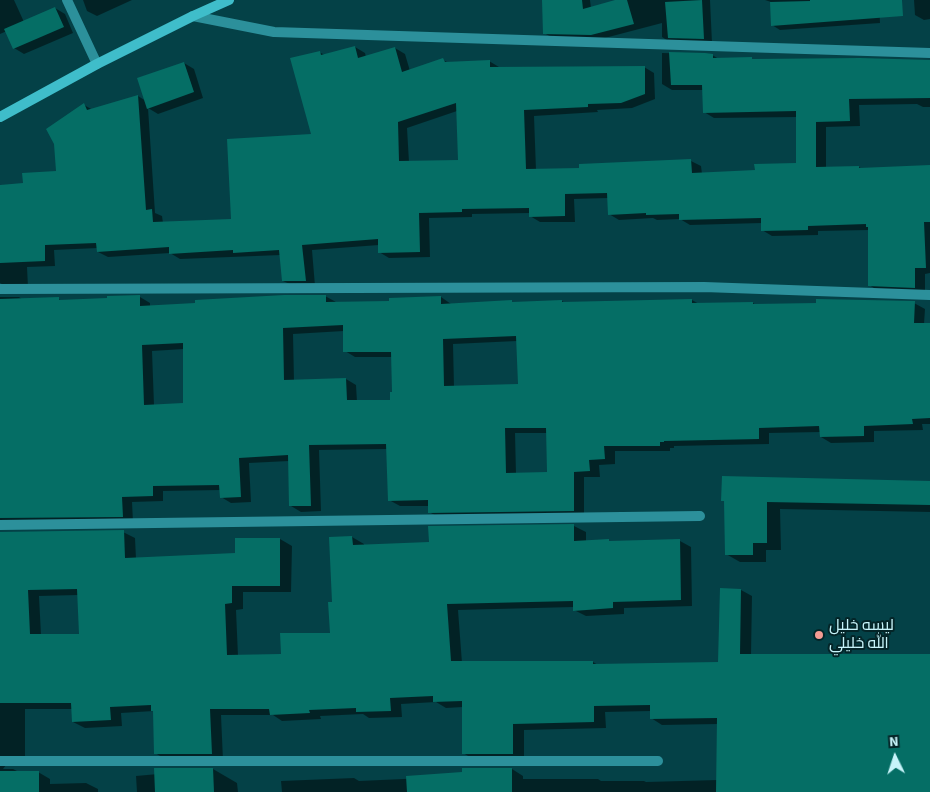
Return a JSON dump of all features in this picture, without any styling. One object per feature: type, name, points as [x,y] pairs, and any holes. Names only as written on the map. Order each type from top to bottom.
[{"type":"main road","points":[[0,117],[97,64],[229,0]]},
{"type":"street","points":[[67,0],[97,64]]},
{"type":"street","points":[[193,16],[274,32],[930,53]]},
{"type":"street","points":[[0,290],[704,287],[930,295]]},
{"type":"street","points":[[0,525],[700,516]]},
{"type":"street","points":[[0,761],[658,761]]},
{"type":"building","points":[[542,0],[582,0],[583,9],[615,0],[627,0],[634,24],[591,35],[543,34]]},
{"type":"building","points":[[702,0],[704,39],[668,38],[665,2]]},
{"type":"building","points":[[902,0],[903,16],[771,26],[770,2]]},
{"type":"building","points":[[55,7],[64,27],[13,49],[4,29]]},
{"type":"building","points":[[355,46],[358,58],[395,47],[402,72],[443,58],[445,62],[490,60],[490,67],[645,66],[645,94],[621,103],[588,104],[588,107],[524,110],[526,169],[579,168],[579,164],[691,159],[692,173],[755,170],[754,164],[796,163],[796,111],[703,113],[702,85],[671,85],[669,52],[713,54],[713,58],[930,60],[930,98],[849,99],[850,121],[816,122],[816,167],[859,166],[859,168],[930,165],[930,222],[924,222],[926,268],[915,268],[915,288],[868,286],[868,227],[866,227],[866,224],[808,226],[808,230],[761,231],[761,218],[679,220],[679,214],[608,215],[607,193],[565,194],[565,216],[529,217],[529,208],[462,209],[462,212],[419,213],[420,252],[378,253],[378,239],[302,245],[306,281],[282,281],[279,250],[233,253],[233,250],[169,254],[169,247],[97,252],[96,243],[45,245],[45,261],[0,263],[0,185],[23,183],[22,173],[56,171],[54,144],[46,129],[84,103],[87,110],[138,95],[146,210],[152,209],[153,222],[231,219],[227,139],[311,134],[290,58],[320,51],[321,55]],"holes":[[[456,103],[458,160],[399,161],[398,122]]]},
{"type":"building","points":[[184,62],[194,92],[147,109],[137,78]]},
{"type":"building","points":[[140,295],[140,306],[195,303],[195,300],[284,295],[326,295],[326,302],[389,301],[389,298],[441,296],[441,304],[512,300],[512,302],[562,300],[562,302],[692,299],[692,303],[753,302],[753,304],[816,303],[816,299],[915,301],[914,323],[930,323],[930,418],[912,419],[913,424],[864,426],[864,436],[820,437],[819,426],[759,428],[759,439],[664,441],[660,442],[660,446],[604,446],[605,459],[589,460],[590,471],[574,472],[574,511],[428,513],[428,500],[388,501],[386,444],[309,445],[311,506],[289,506],[288,455],[239,458],[241,497],[220,498],[219,485],[153,486],[153,496],[122,497],[123,517],[0,518],[0,299],[59,297],[59,300],[107,298],[107,296]],"holes":[[[343,325],[343,352],[391,352],[392,392],[390,392],[390,400],[347,400],[346,378],[284,380],[283,328]],[[516,336],[518,384],[444,386],[443,339]],[[183,343],[183,403],[144,405],[142,345]],[[505,428],[546,428],[547,472],[506,473]]]},
{"type":"building","points":[[722,476],[930,481],[930,505],[767,502],[767,543],[753,543],[753,555],[725,555],[724,501],[721,501]]},
{"type":"building","points":[[574,524],[574,541],[680,539],[681,600],[613,602],[613,608],[573,611],[573,601],[447,604],[451,661],[593,661],[593,664],[718,662],[720,588],[741,589],[740,654],[930,654],[930,792],[716,792],[717,718],[650,719],[650,705],[594,706],[594,722],[513,724],[513,754],[462,754],[462,701],[433,702],[433,696],[390,698],[391,711],[356,712],[356,708],[309,710],[310,713],[270,715],[269,709],[210,709],[212,754],[154,754],[153,711],[151,711],[151,705],[110,707],[111,720],[72,722],[71,703],[0,703],[0,532],[124,530],[125,558],[235,553],[235,538],[280,538],[280,586],[232,586],[232,603],[225,604],[227,655],[281,654],[280,633],[330,633],[328,602],[332,602],[329,537],[352,536],[353,545],[429,542],[428,526]],"holes":[[[77,589],[79,634],[30,634],[28,590]]]},
{"type":"building","points":[[154,768],[213,768],[214,792],[155,792]]},
{"type":"building","points":[[462,768],[512,768],[512,792],[407,792],[406,776],[462,772]]},
{"type":"building","points":[[0,771],[39,771],[39,792],[0,792]]},
{"type":"place","name":"ليسه خليل الله خليلي","points":[[819,635]]}]
